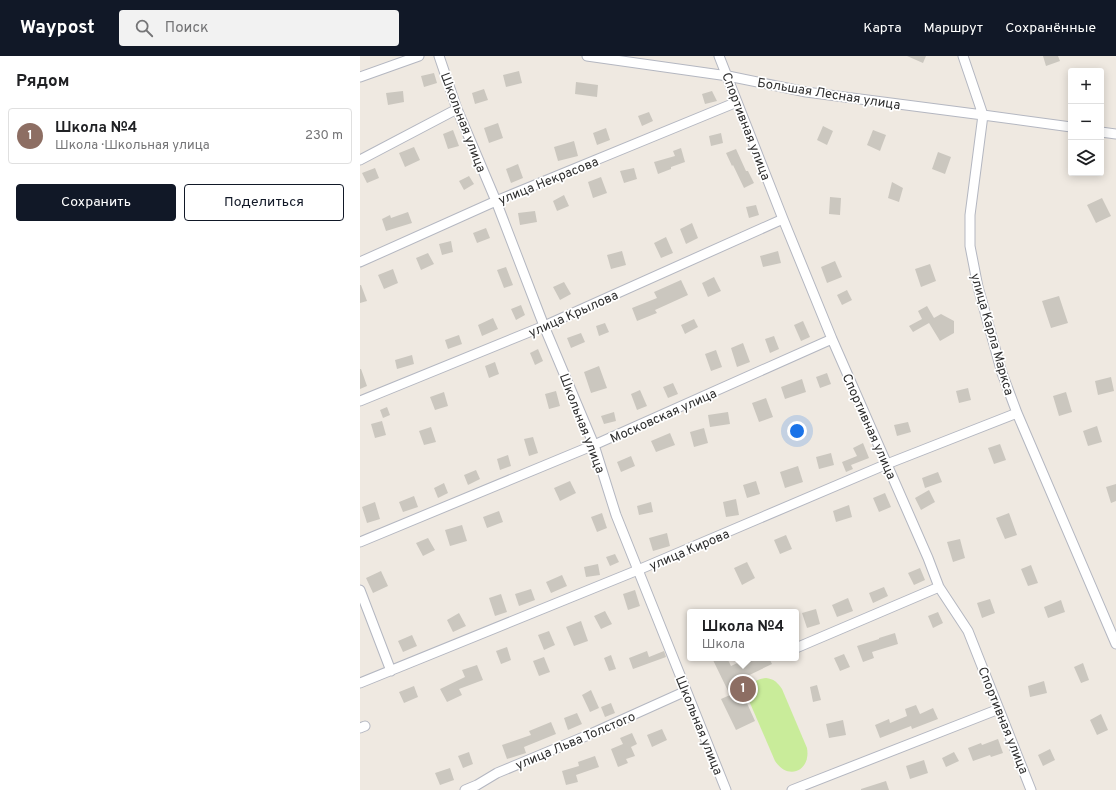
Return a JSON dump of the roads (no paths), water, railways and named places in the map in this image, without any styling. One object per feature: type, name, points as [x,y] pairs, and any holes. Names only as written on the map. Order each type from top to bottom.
[{"type":"street","points":[[360,77],[417,56]]},
{"type":"street","name":"Школьная улица","points":[[440,56],[457,109],[496,200],[544,326],[594,445],[616,515],[726,790]]},
{"type":"street","name":"Большая Лесная улица","points":[[587,56],[728,76],[806,92],[1068,127]]},
{"type":"street","name":"Спортивная улица","points":[[719,56],[832,339],[939,586],[968,631],[1031,790]]},
{"type":"street","name":"улица Карла Маркса","points":[[963,56],[983,115],[970,215],[970,246],[978,287],[1002,373],[1017,413],[1116,644]]},
{"type":"street","name":"улица Некрасова","points":[[360,262],[496,200],[737,102]]},
{"type":"street","points":[[360,160],[457,109]]},
{"type":"street","points":[[1104,132],[1116,134]]},
{"type":"street","name":"улица Крылова","points":[[360,401],[544,326],[783,219]]},
{"type":"street","name":"Московская улица","points":[[360,542],[594,445],[832,339]]},
{"type":"street","name":"улица Кирова","points":[[360,683],[638,570],[887,464],[1017,413]]},
{"type":"street","points":[[799,647],[939,586]]},
{"type":"street","points":[[360,590],[391,670]]},
{"type":"street","name":"улица Льва Толстого","points":[[465,790],[477,787],[497,773],[586,736],[686,691]]},
{"type":"street","points":[[792,790],[999,709]]},
{"type":"place","name":"Школа №4","points":[[743,689]]}]
